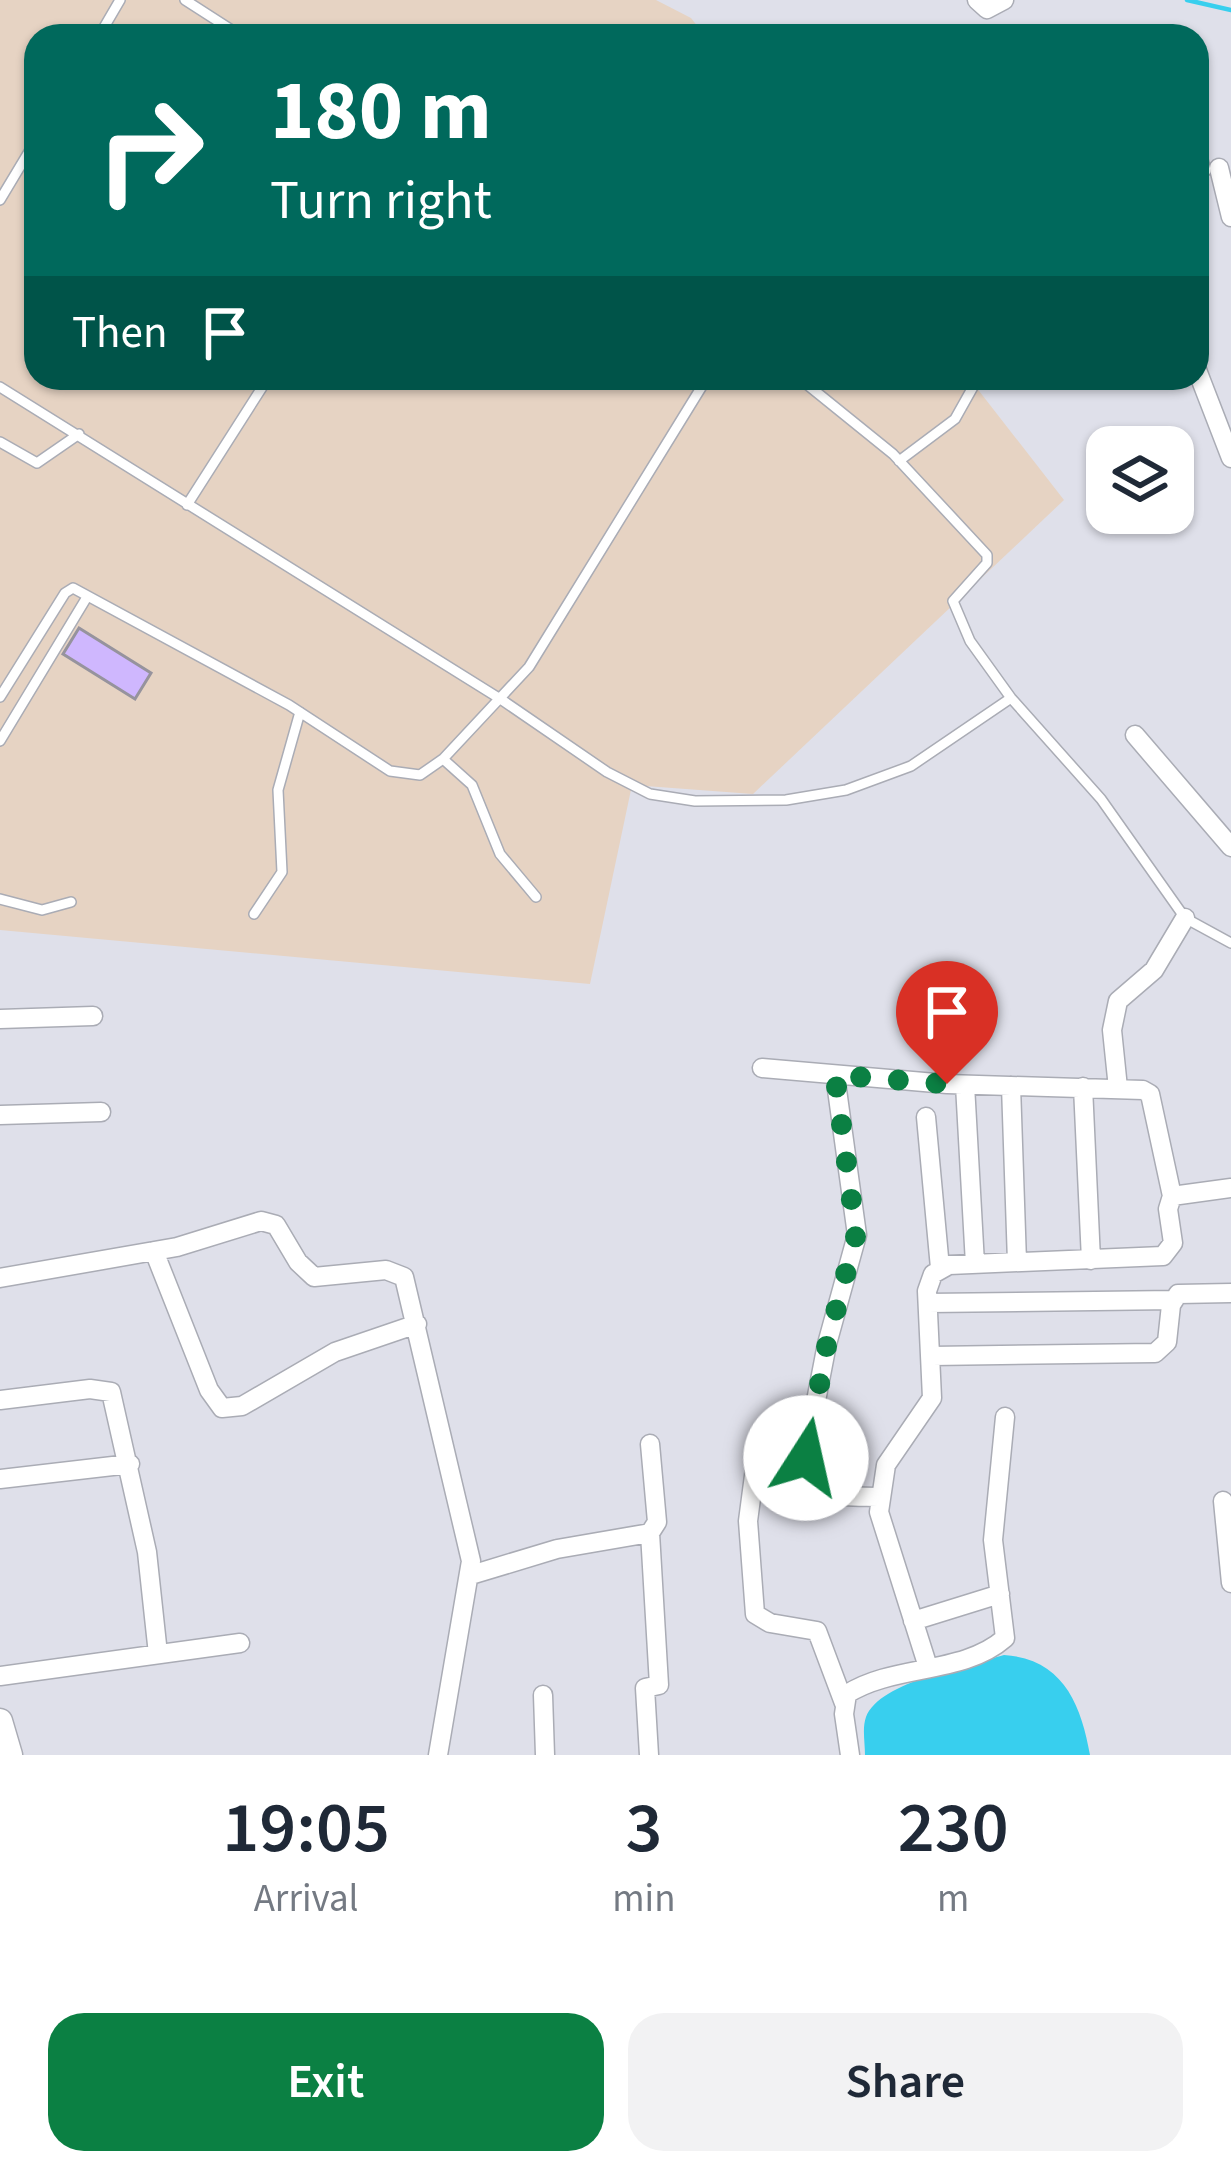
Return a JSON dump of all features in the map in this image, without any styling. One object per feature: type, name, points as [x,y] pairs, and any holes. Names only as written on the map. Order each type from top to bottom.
[{"type":"street","points":[[977,0],[987,9],[1004,0]]},
{"type":"street","points":[[1213,169],[1231,217]]},
{"type":"street","points":[[1206,390],[1226,432],[1231,458]]},
{"type":"street","points":[[1135,735],[1231,848]]},
{"type":"street","points":[[1118,1088],[1112,1030],[1118,1001],[1154,970],[1185,918]]},
{"type":"street","points":[[0,1019],[93,1016]]},
{"type":"street","points":[[762,1068],[964,1085],[1118,1088],[1150,1094],[1172,1196],[1170,1251],[1151,1258],[940,1268]]},
{"type":"street","points":[[794,1474],[806,1458],[827,1344],[856,1235],[835,1075]]},
{"type":"street","points":[[964,1085],[975,1264]]},
{"type":"street","points":[[1011,1086],[1017,1262]]},
{"type":"street","points":[[1083,1087],[1091,1260]]},
{"type":"street","points":[[0,1115],[101,1112]]},
{"type":"street","points":[[926,1118],[940,1268],[929,1282],[932,1398],[893,1451],[880,1497],[880,1524],[928,1667]]},
{"type":"street","points":[[1172,1196],[1231,1188]]},
{"type":"street","points":[[0,1278],[154,1251],[269,1221],[314,1277],[398,1272],[410,1291],[471,1575],[438,1755]]},
{"type":"street","points":[[154,1251],[208,1390],[222,1408],[242,1406],[335,1352],[417,1324]]},
{"type":"street","points":[[932,1356],[1155,1352],[1167,1342],[1174,1300],[1183,1292],[1231,1293]]},
{"type":"street","points":[[928,1303],[1174,1300]]},
{"type":"street","points":[[0,1400],[90,1389],[111,1392],[147,1552],[158,1654]]},
{"type":"street","points":[[844,1703],[854,1689],[986,1652],[1004,1638],[993,1540],[1005,1417]]},
{"type":"street","points":[[649,1755],[645,1688],[659,1685],[650,1533],[657,1522],[650,1444]]},
{"type":"street","points":[[0,1480],[130,1464]]},
{"type":"street","points":[[850,1755],[844,1703],[817,1631],[761,1620],[751,1600],[748,1521],[752,1473],[764,1466],[794,1474],[806,1487],[827,1495],[880,1497]]},
{"type":"street","points":[[1223,1501],[1231,1583]]},
{"type":"street","points":[[471,1575],[557,1549],[650,1533]]},
{"type":"street","points":[[913,1621],[1000,1594]]},
{"type":"street","points":[[0,1676],[240,1643]]},
{"type":"street","points":[[543,1695],[545,1755]]},
{"type":"street","points":[[0,1720],[10,1755]]},
{"type":"lane","points":[[185,0],[222,24]]},
{"type":"lane","points":[[0,200],[24,160]]},
{"type":"lane","points":[[0,387],[631,785],[667,798],[786,800],[869,783],[911,766],[1011,698]]},
{"type":"lane","points":[[187,505],[260,390]]},
{"type":"lane","points":[[0,698],[67,590],[77,589],[300,712],[399,775],[420,775],[443,759],[502,700],[546,643],[700,390]]},
{"type":"lane","points":[[816,390],[899,461],[988,557],[956,595],[953,606],[970,641],[1011,698],[1101,800],[1185,918],[1231,943]]},
{"type":"lane","points":[[899,461],[955,419],[971,390]]},
{"type":"lane","points":[[0,442],[37,463],[79,434]]},
{"type":"lane","points":[[0,742],[87,596]]},
{"type":"lane","points":[[0,664],[15,674]]},
{"type":"lane","points":[[254,914],[282,872],[278,790],[300,712]]},
{"type":"lane","points":[[443,759],[472,785],[500,854],[536,897]]},
{"type":"lane","points":[[0,899],[42,910],[70,902]]},
{"type":"shaded area","points":[[0,0],[656,0],[696,24],[24,24],[24,390],[978,390],[1064,500],[753,794],[632,785],[590,984],[0,930]]},
{"type":"water","points":[[1004,1655],[1041,1665],[1066,1687],[1081,1718],[1090,1755],[865,1755],[866,1717],[875,1704],[907,1684]]},
{"type":"building","points":[[79,628],[151,673],[135,699],[63,654]]},
{"type":"waterway","points":[[1187,0],[1231,10]]},
{"type":"route","points":[[806,1458],[827,1344],[856,1235],[835,1075],[947,1084]]}]
